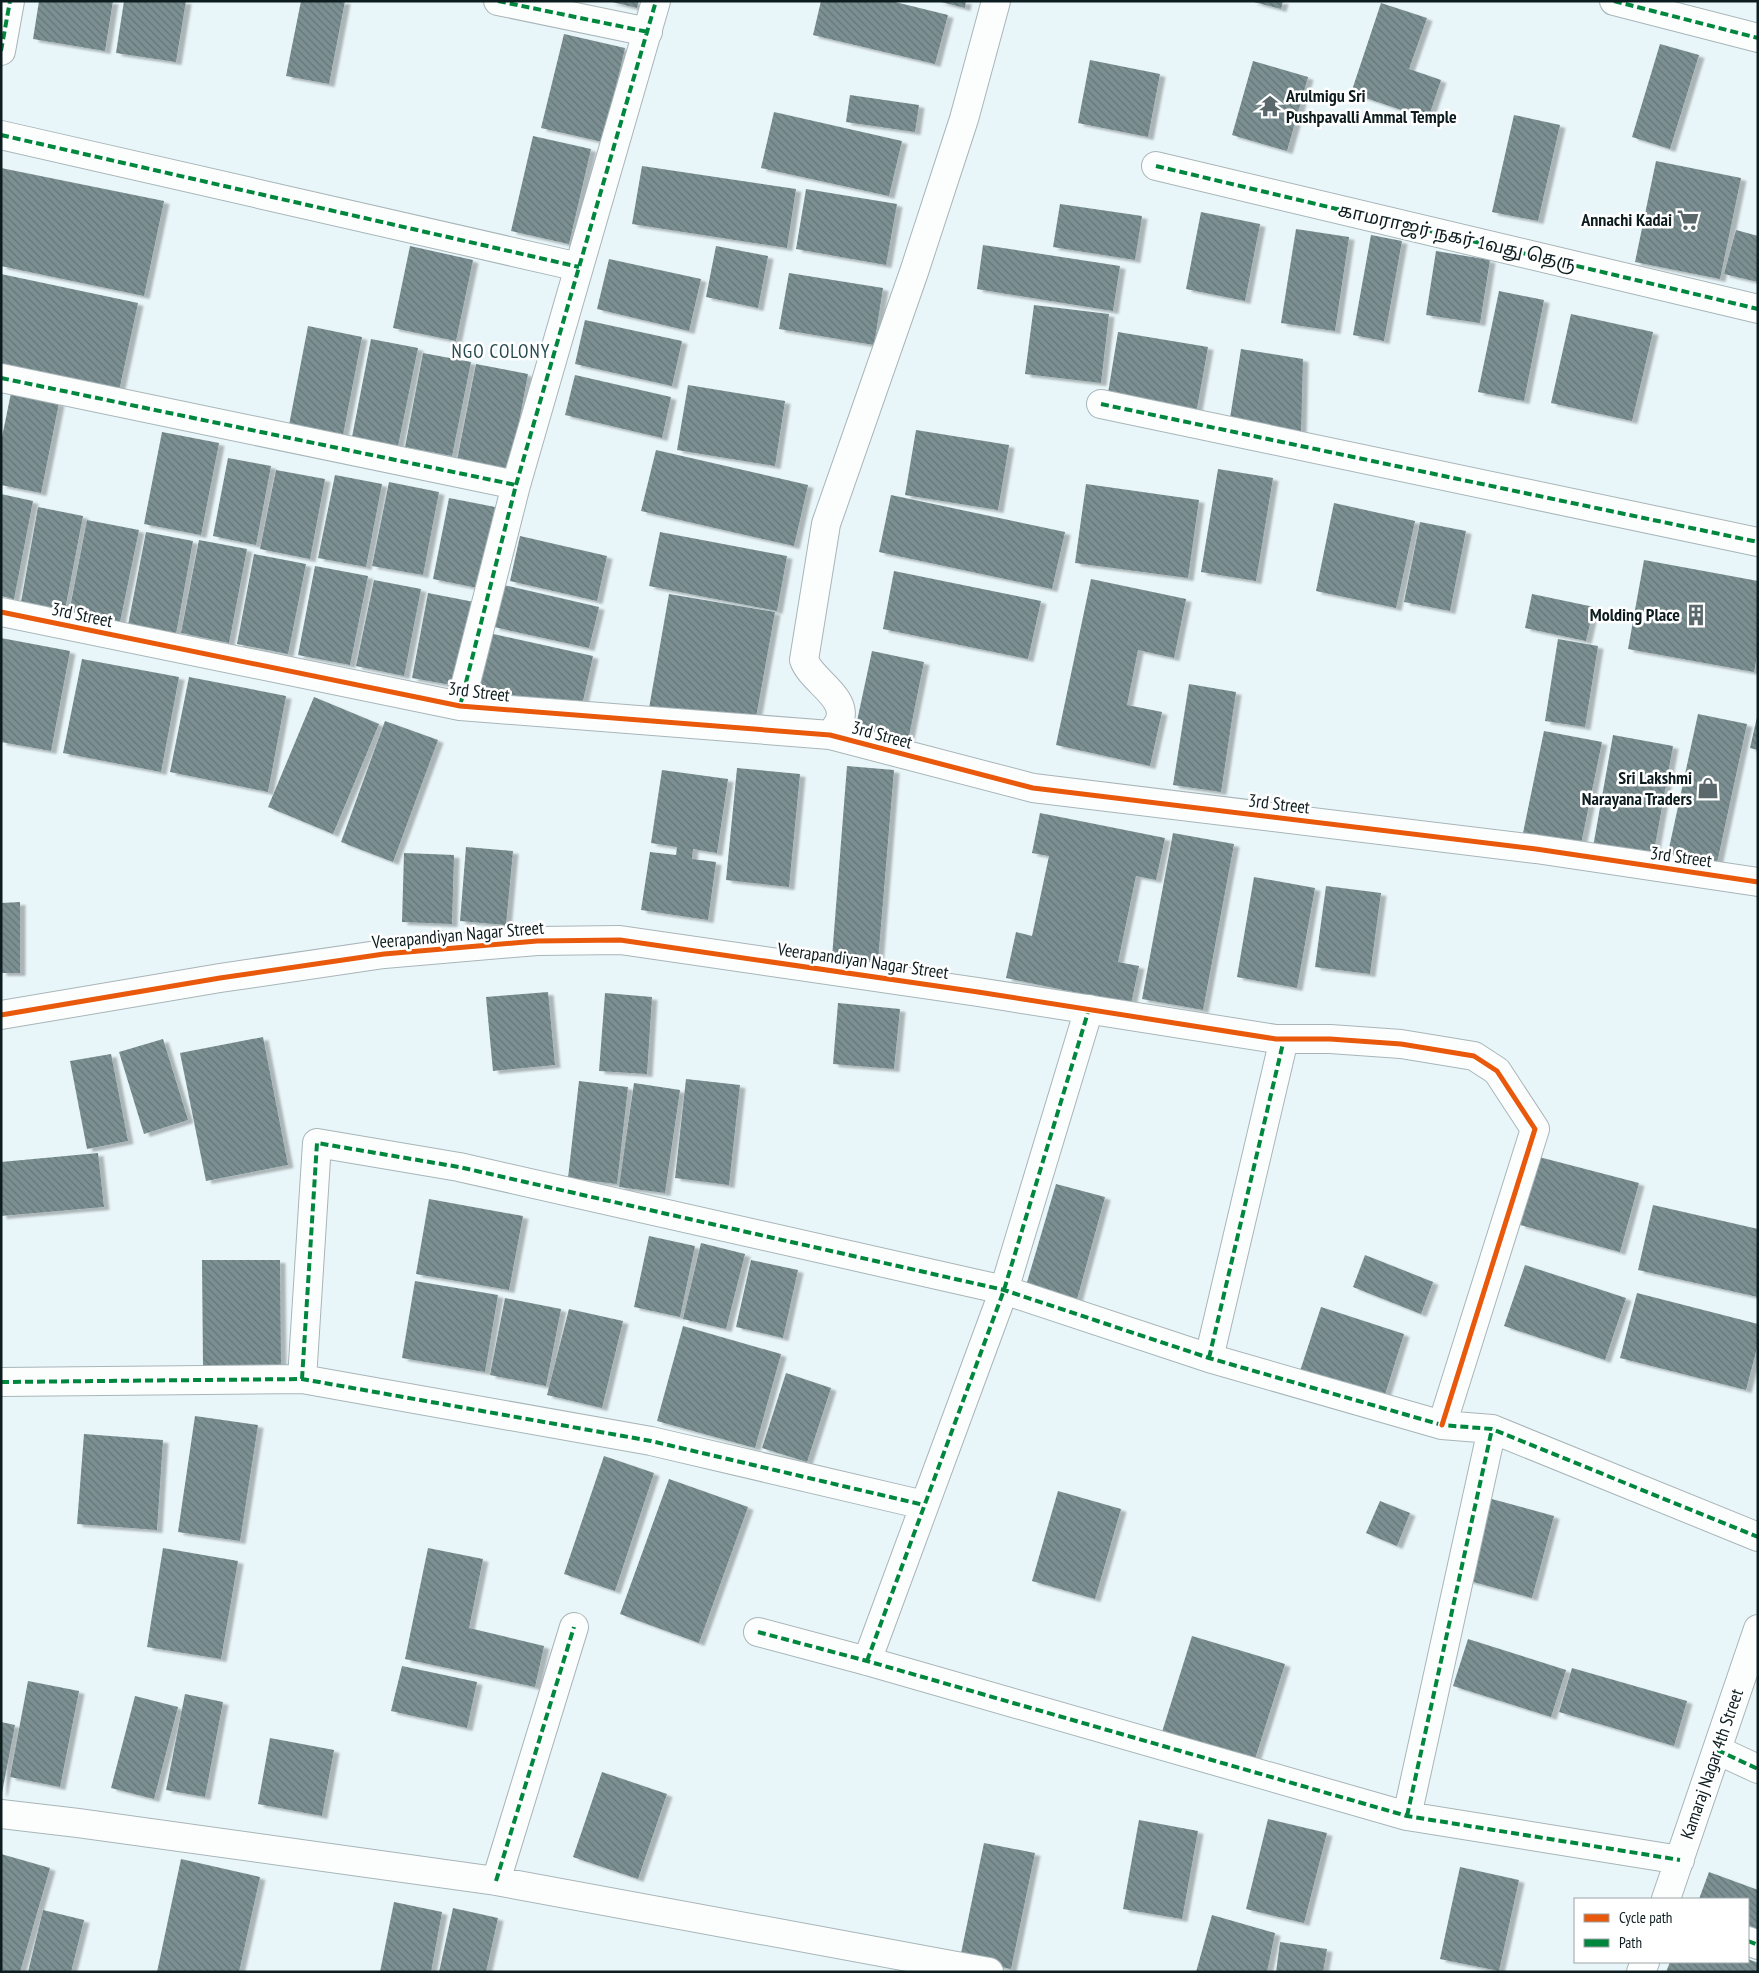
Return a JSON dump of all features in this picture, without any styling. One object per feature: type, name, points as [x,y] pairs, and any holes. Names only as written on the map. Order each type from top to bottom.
[{"type":"street","points":[[1,52],[10,1]]},
{"type":"street","points":[[498,1],[648,32]]},
{"type":"street","points":[[460,706],[516,485],[656,1]]},
{"type":"street","points":[[830,736],[840,720],[841,711],[837,700],[807,670],[804,660],[826,524],[914,272],[964,119],[996,1]]},
{"type":"street","points":[[1614,1],[1758,38]]},
{"type":"street","points":[[1,136],[579,267]]},
{"type":"street","name":"காமராஜர் நகர் 1வது தெரு","points":[[1156,166],[1758,309]]},
{"type":"street","points":[[1,378],[516,485]]},
{"type":"street","points":[[1101,404],[1758,542]]},
{"type":"street","name":"3rd Street","points":[[1,612],[460,706],[830,736],[1033,788],[1536,849],[1758,882]]},
{"type":"street","name":"Veerapandiyan Nagar Street","points":[[1,1015],[220,978],[384,954],[537,941],[620,940],[1284,1039],[1330,1039],[1401,1044],[1474,1056],[1497,1072],[1535,1129],[1442,1425]]},
{"type":"street","points":[[867,1661],[1004,1290],[1089,1009]]},
{"type":"street","points":[[1209,1358],[1284,1039]]},
{"type":"street","points":[[302,1379],[318,1143],[458,1167],[1004,1290],[1209,1358],[1442,1425],[1492,1429],[1758,1537]]},
{"type":"street","points":[[1,1382],[302,1379],[651,1441],[924,1505]]},
{"type":"street","points":[[1407,1816],[1492,1429]]},
{"type":"street","points":[[496,1881],[574,1627]]},
{"type":"street","name":"Kamaraj Nagar 4th Street","points":[[1666,1898],[1758,1629]]},
{"type":"street","points":[[758,1632],[867,1661],[1407,1816],[1680,1860]]},
{"type":"street","points":[[1717,1750],[1758,1769]]},
{"type":"street","points":[[1,1814],[496,1881],[989,1972]]},
{"type":"building","points":[[39,1],[113,1],[105,51],[33,39]]},
{"type":"building","points":[[124,1],[186,1],[176,62],[116,53]]},
{"type":"building","points":[[301,1],[345,1],[329,84],[286,76]]},
{"type":"building","points":[[608,1],[639,1],[637,8]]},
{"type":"building","points":[[821,1],[891,1],[948,15],[935,64],[813,35]]},
{"type":"building","points":[[937,1],[966,1],[965,8]]},
{"type":"building","points":[[1250,1],[1283,1],[1281,9]]},
{"type":"building","points":[[1381,3],[1427,18],[1409,69],[1441,80],[1428,119],[1351,93]]},
{"type":"building","points":[[564,34],[625,48],[603,142],[541,128]]},
{"type":"building","points":[[1660,44],[1699,55],[1670,149],[1632,137]]},
{"type":"building","points":[[1090,60],[1160,74],[1148,137],[1078,123]]},
{"type":"building","name":"Arulmigu Sri Pushpavalli Ammal Temple","points":[[1253,61],[1308,77],[1287,151],[1232,135]]},
{"type":"building","points":[[850,95],[919,105],[915,132],[846,122]]},
{"type":"building","points":[[774,112],[902,141],[889,196],[761,168]]},
{"type":"building","points":[[1514,115],[1560,125],[1538,221],[1492,212]]},
{"type":"building","points":[[533,136],[591,149],[569,244],[511,231]]},
{"type":"building","name":"Annachi Kadai","points":[[1656,161],[1741,178],[1720,279],[1635,262]]},
{"type":"building","points":[[642,166],[796,189],[787,248],[632,224]]},
{"type":"building","points":[[1,168],[164,201],[144,296],[1,266]]},
{"type":"building","points":[[806,189],[897,204],[886,265],[796,249]]},
{"type":"building","points":[[1060,204],[1142,216],[1135,260],[1053,247]]},
{"type":"building","points":[[1201,212],[1260,224],[1245,301],[1186,289]]},
{"type":"building","points":[[1296,229],[1349,237],[1335,331],[1281,323]]},
{"type":"building","points":[[1736,230],[1758,236],[1758,282],[1724,274]]},
{"type":"building","points":[[1371,235],[1402,241],[1384,341],[1353,335]]},
{"type":"building","points":[[983,245],[1120,266],[1113,311],[977,289]]},
{"type":"building","points":[[410,246],[473,260],[456,341],[393,328]]},
{"type":"building","points":[[716,246],[768,256],[758,308],[706,297]]},
{"type":"building","points":[[1436,251],[1490,260],[1480,323],[1426,315]]},
{"type":"building","points":[[609,259],[701,279],[689,331],[597,309]]},
{"type":"building","points":[[789,273],[883,288],[874,345],[779,329]]},
{"type":"building","points":[[1,274],[138,303],[119,391],[1,365]]},
{"type":"building","points":[[1499,291],[1544,300],[1524,401],[1478,392]]},
{"type":"building","points":[[1034,305],[1109,314],[1101,383],[1025,374]]},
{"type":"building","points":[[1571,314],[1653,332],[1632,421],[1551,403]]},
{"type":"building","points":[[585,320],[682,341],[672,386],[575,364]]},
{"type":"building","points":[[308,326],[362,337],[343,435],[289,425]]},
{"type":"building","points":[[1118,332],[1208,347],[1196,414],[1107,399]]},
{"type":"building","points":[[371,339],[418,348],[398,446],[352,437]]},
{"type":"building","points":[[1241,349],[1303,359],[1301,435],[1230,418]]},
{"type":"building","points":[[423,353],[471,362],[452,456],[405,447]]},
{"type":"building","points":[[476,364],[528,374],[510,470],[457,460]]},
{"type":"building","points":[[575,375],[671,397],[662,438],[565,415]]},
{"type":"building","points":[[688,385],[785,401],[775,466],[677,450]]},
{"type":"building","points":[[11,393],[59,403],[41,493],[1,485],[1,442]]},
{"type":"building","points":[[916,430],[1009,445],[998,510],[905,495]]},
{"type":"building","points":[[162,432],[219,443],[201,535],[144,524]]},
{"type":"building","points":[[656,450],[808,485],[794,546],[641,511]]},
{"type":"building","points":[[228,458],[271,466],[256,545],[213,536]]},
{"type":"building","points":[[1218,469],[1273,478],[1256,581],[1201,572]]},
{"type":"building","points":[[276,470],[325,479],[310,559],[260,549]]},
{"type":"building","points":[[335,475],[382,484],[366,567],[318,558]]},
{"type":"building","points":[[389,482],[439,492],[423,575],[372,566]]},
{"type":"building","points":[[1086,484],[1199,500],[1188,578],[1075,563]]},
{"type":"building","points":[[1,494],[33,501],[14,599],[1,596]]},
{"type":"building","points":[[891,495],[1065,532],[1052,589],[879,552]]},
{"type":"building","points":[[449,498],[495,507],[478,588],[433,579]]},
{"type":"building","points":[[1334,503],[1415,521],[1396,608],[1316,591]]},
{"type":"building","points":[[38,507],[83,516],[65,610],[21,602]]},
{"type":"building","points":[[87,520],[139,530],[120,622],[69,613]]},
{"type":"building","points":[[1420,522],[1466,531],[1450,611],[1404,602]]},
{"type":"building","points":[[146,532],[193,541],[176,634],[128,625]]},
{"type":"building","points":[[660,532],[787,556],[777,611],[649,586]]},
{"type":"building","points":[[520,536],[607,556],[597,601],[510,581]]},
{"type":"building","points":[[199,540],[247,549],[229,643],[181,633]]},
{"type":"building","points":[[254,554],[306,564],[288,654],[237,644]]},
{"type":"building","name":"Molding Place","points":[[1644,560],[1758,581],[1758,651],[1754,672],[1628,649]]},
{"type":"building","points":[[315,566],[368,576],[350,665],[298,655]]},
{"type":"building","points":[[894,571],[1041,601],[1028,659],[883,629]]},
{"type":"building","points":[[1091,579],[1186,599],[1174,658],[1138,650],[1127,705],[1162,712],[1150,766],[1056,745]]},
{"type":"building","points":[[374,580],[421,589],[404,676],[356,666]]},
{"type":"building","points":[[504,585],[599,607],[589,648],[494,627]]},
{"type":"building","points":[[428,593],[474,602],[457,686],[412,678]]},
{"type":"building","points":[[669,594],[775,612],[755,723],[648,714]]},
{"type":"building","points":[[1532,594],[1594,607],[1586,641],[1525,628]]},
{"type":"building","points":[[489,633],[593,656],[581,710],[476,687]]},
{"type":"building","points":[[1,638],[70,651],[51,751],[1,742]]},
{"type":"building","points":[[1558,639],[1598,646],[1585,727],[1545,721]]},
{"type":"building","points":[[872,651],[924,662],[907,746],[854,735]]},
{"type":"building","points":[[82,659],[179,677],[161,772],[63,753]]},
{"type":"building","points":[[189,677],[286,696],[268,792],[170,772]]},
{"type":"building","points":[[1189,684],[1236,692],[1221,792],[1173,785]]},
{"type":"building","points":[[314,697],[379,724],[333,834],[268,807]]},
{"type":"building","name":"Sri Lakshmi Narayana Traders","points":[[1698,714],[1747,724],[1717,863],[1668,853]]},
{"type":"building","points":[[1758,717],[1758,750],[1750,748]]},
{"type":"building","points":[[385,721],[438,740],[393,862],[341,842]]},
{"type":"building","points":[[1544,731],[1602,742],[1581,844],[1523,833]]},
{"type":"building","points":[[1613,735],[1673,746],[1653,857],[1593,847]]},
{"type":"building","points":[[847,766],[894,770],[878,961],[832,957]]},
{"type":"building","points":[[737,768],[800,774],[789,887],[726,880]]},
{"type":"building","points":[[662,770],[728,779],[717,853],[693,849],[692,859],[716,862],[708,920],[641,910],[650,852],[676,855],[677,847],[651,843]]},
{"type":"building","points":[[1040,813],[1165,838],[1156,880],[1136,876],[1118,962],[1139,966],[1131,1004],[1006,978],[1016,932],[1032,936],[1049,856],[1032,853]]},
{"type":"building","points":[[1173,833],[1234,844],[1203,1010],[1142,999]]},
{"type":"building","points":[[466,847],[513,851],[506,925],[460,921]]},
{"type":"building","points":[[404,853],[454,855],[452,924],[402,922]]},
{"type":"building","points":[[1254,877],[1315,888],[1297,988],[1237,977]]},
{"type":"building","points":[[1326,886],[1381,893],[1370,974],[1315,967]]},
{"type":"building","points":[[20,902],[20,973],[1,973],[1,903]]},
{"type":"building","points":[[548,992],[555,1065],[493,1071],[486,997]]},
{"type":"building","points":[[605,993],[652,997],[647,1074],[599,1071]]},
{"type":"building","points":[[838,1003],[900,1009],[894,1069],[833,1064]]},
{"type":"building","points":[[263,1037],[288,1165],[206,1181],[180,1053]]},
{"type":"building","points":[[163,1039],[188,1120],[144,1134],[119,1052]]},
{"type":"building","points":[[111,1054],[128,1141],[87,1149],[70,1061]]},
{"type":"building","points":[[686,1079],[740,1085],[729,1185],[675,1178]]},
{"type":"building","points":[[579,1081],[628,1087],[617,1184],[568,1178]]},
{"type":"building","points":[[634,1083],[680,1090],[665,1193],[619,1187]]},
{"type":"building","points":[[98,1153],[104,1207],[1,1216],[1,1162]]},
{"type":"building","points":[[1539,1157],[1639,1183],[1620,1252],[1520,1225]]},
{"type":"building","points":[[1056,1184],[1105,1197],[1076,1303],[1025,1289]]},
{"type":"building","points":[[429,1199],[523,1216],[509,1290],[416,1274]]},
{"type":"building","points":[[1653,1205],[1758,1229],[1758,1297],[1638,1270]]},
{"type":"building","points":[[649,1236],[695,1246],[680,1317],[634,1307]]},
{"type":"building","points":[[701,1243],[745,1254],[726,1329],[683,1319]]},
{"type":"building","points":[[1365,1255],[1433,1282],[1421,1314],[1353,1287]]},
{"type":"building","points":[[202,1260],[280,1260],[281,1366],[203,1367]]},
{"type":"building","points":[[751,1260],[798,1270],[783,1338],[736,1327]]},
{"type":"building","points":[[1525,1265],[1626,1298],[1605,1360],[1504,1326]]},
{"type":"building","points":[[415,1281],[498,1295],[485,1372],[402,1358]]},
{"type":"building","points":[[1637,1293],[1758,1324],[1758,1344],[1746,1390],[1620,1358]]},
{"type":"building","points":[[505,1298],[561,1309],[546,1386],[490,1375]]},
{"type":"building","points":[[1321,1307],[1404,1334],[1384,1398],[1300,1371]]},
{"type":"building","points":[[569,1309],[623,1321],[602,1408],[547,1395]]},
{"type":"building","points":[[683,1326],[781,1354],[755,1448],[657,1421]]},
{"type":"building","points":[[786,1373],[831,1388],[807,1462],[762,1448]]},
{"type":"building","points":[[195,1416],[258,1425],[240,1541],[178,1532]]},
{"type":"building","points":[[84,1434],[163,1440],[157,1530],[77,1524]]},
{"type":"building","points":[[604,1456],[654,1473],[615,1591],[564,1574]]},
{"type":"building","points":[[669,1479],[748,1507],[699,1643],[620,1614]]},
{"type":"building","points":[[1058,1491],[1121,1509],[1095,1599],[1032,1581]]},
{"type":"building","points":[[1488,1498],[1554,1516],[1532,1598],[1466,1580]]},
{"type":"building","points":[[1380,1501],[1410,1513],[1397,1546],[1366,1533]]},
{"type":"building","points":[[163,1548],[238,1561],[221,1659],[147,1647]]},
{"type":"building","points":[[428,1548],[483,1559],[469,1628],[544,1646],[535,1687],[405,1659]]},
{"type":"building","points":[[1192,1636],[1285,1664],[1255,1759],[1162,1732]]},
{"type":"building","points":[[1468,1639],[1566,1670],[1551,1717],[1453,1686]]},
{"type":"building","points":[[402,1666],[477,1682],[467,1728],[391,1711]]},
{"type":"building","points":[[1572,1668],[1687,1701],[1674,1746],[1559,1712]]},
{"type":"building","points":[[28,1681],[79,1691],[60,1787],[10,1777]]},
{"type":"building","points":[[185,1694],[223,1702],[205,1797],[166,1790]]},
{"type":"building","points":[[135,1696],[178,1707],[154,1799],[111,1788]]},
{"type":"building","points":[[1,1722],[15,1725],[2,1793],[1,1793]]},
{"type":"building","points":[[270,1738],[334,1750],[322,1816],[258,1804]]},
{"type":"building","points":[[602,1772],[667,1794],[638,1879],[573,1857]]},
{"type":"building","points":[[1268,1819],[1327,1833],[1304,1923],[1246,1909]]},
{"type":"building","points":[[1139,1820],[1198,1831],[1182,1919],[1123,1909]]},
{"type":"building","points":[[984,1843],[1035,1853],[1011,1969],[960,1958]]},
{"type":"building","points":[[1,1854],[50,1868],[20,1972],[1,1972]]},
{"type":"building","points":[[181,1859],[260,1877],[239,1972],[157,1972]]},
{"type":"building","points":[[1460,1867],[1519,1880],[1499,1971],[1440,1959]]},
{"type":"building","points":[[1709,1872],[1758,1890],[1758,1938],[1749,1935],[1749,1898],[1699,1898]]},
{"type":"building","points":[[394,1902],[442,1912],[431,1972],[380,1972]]},
{"type":"building","points":[[453,1908],[498,1918],[486,1972],[439,1972]]},
{"type":"building","points":[[43,1910],[84,1920],[71,1972],[28,1972]]},
{"type":"building","points":[[1212,1915],[1275,1933],[1267,1972],[1196,1972]]},
{"type":"building","points":[[1280,1942],[1327,1949],[1323,1972],[1276,1972]]},
{"type":"building","points":[[1749,1959],[1758,1963],[1758,1972],[1666,1972],[1670,1963],[1749,1963]]},
{"type":"marked path","points":[[1,51],[10,1]]},
{"type":"marked path","points":[[498,1],[648,32]]},
{"type":"marked path","points":[[460,706],[516,485],[656,1]]},
{"type":"marked path","points":[[1614,1],[1758,38]]},
{"type":"marked path","points":[[1,135],[579,267]]},
{"type":"marked path","points":[[1156,166],[1758,309]]},
{"type":"marked path","points":[[1,378],[516,485]]},
{"type":"marked path","points":[[1101,404],[1758,542]]},
{"type":"marked path","points":[[867,1661],[1004,1290],[1089,1009]]},
{"type":"marked path","points":[[1209,1358],[1284,1039]]},
{"type":"marked path","points":[[302,1379],[317,1143],[459,1167],[1004,1290],[1209,1358],[1442,1425],[1492,1429],[1758,1537]]},
{"type":"marked path","points":[[1,1382],[302,1379],[651,1441],[924,1505]]},
{"type":"marked path","points":[[1407,1816],[1492,1429]]},
{"type":"marked path","points":[[496,1881],[574,1627]]},
{"type":"marked path","points":[[758,1632],[867,1661],[1407,1816],[1680,1860]]},
{"type":"marked path","points":[[1717,1750],[1758,1769]]},
{"type":"marked path","points":[[1749,1941],[1758,1945]]},
{"type":"cycle path","points":[[1,612],[460,706],[830,735],[1033,788],[1536,849],[1758,882]]},
{"type":"cycle path","points":[[1,1015],[220,978],[384,954],[537,941],[620,940],[978,992],[1276,1039],[1330,1039],[1401,1044],[1474,1056],[1497,1071],[1535,1129],[1442,1425]]},
{"type":"place","name":"Arulmigu Sri Pushpavalli Ammal Temple","points":[[1270,106]]},
{"type":"place","name":"Annachi Kadai","points":[[1688,220]]},
{"type":"place","name":"Molding Place","points":[[1696,615]]},
{"type":"place","name":"Sri Lakshmi Narayana Traders","points":[[1708,788]]},
{"type":"district","name":"NGO COLONY","points":[[501,351]]}]
